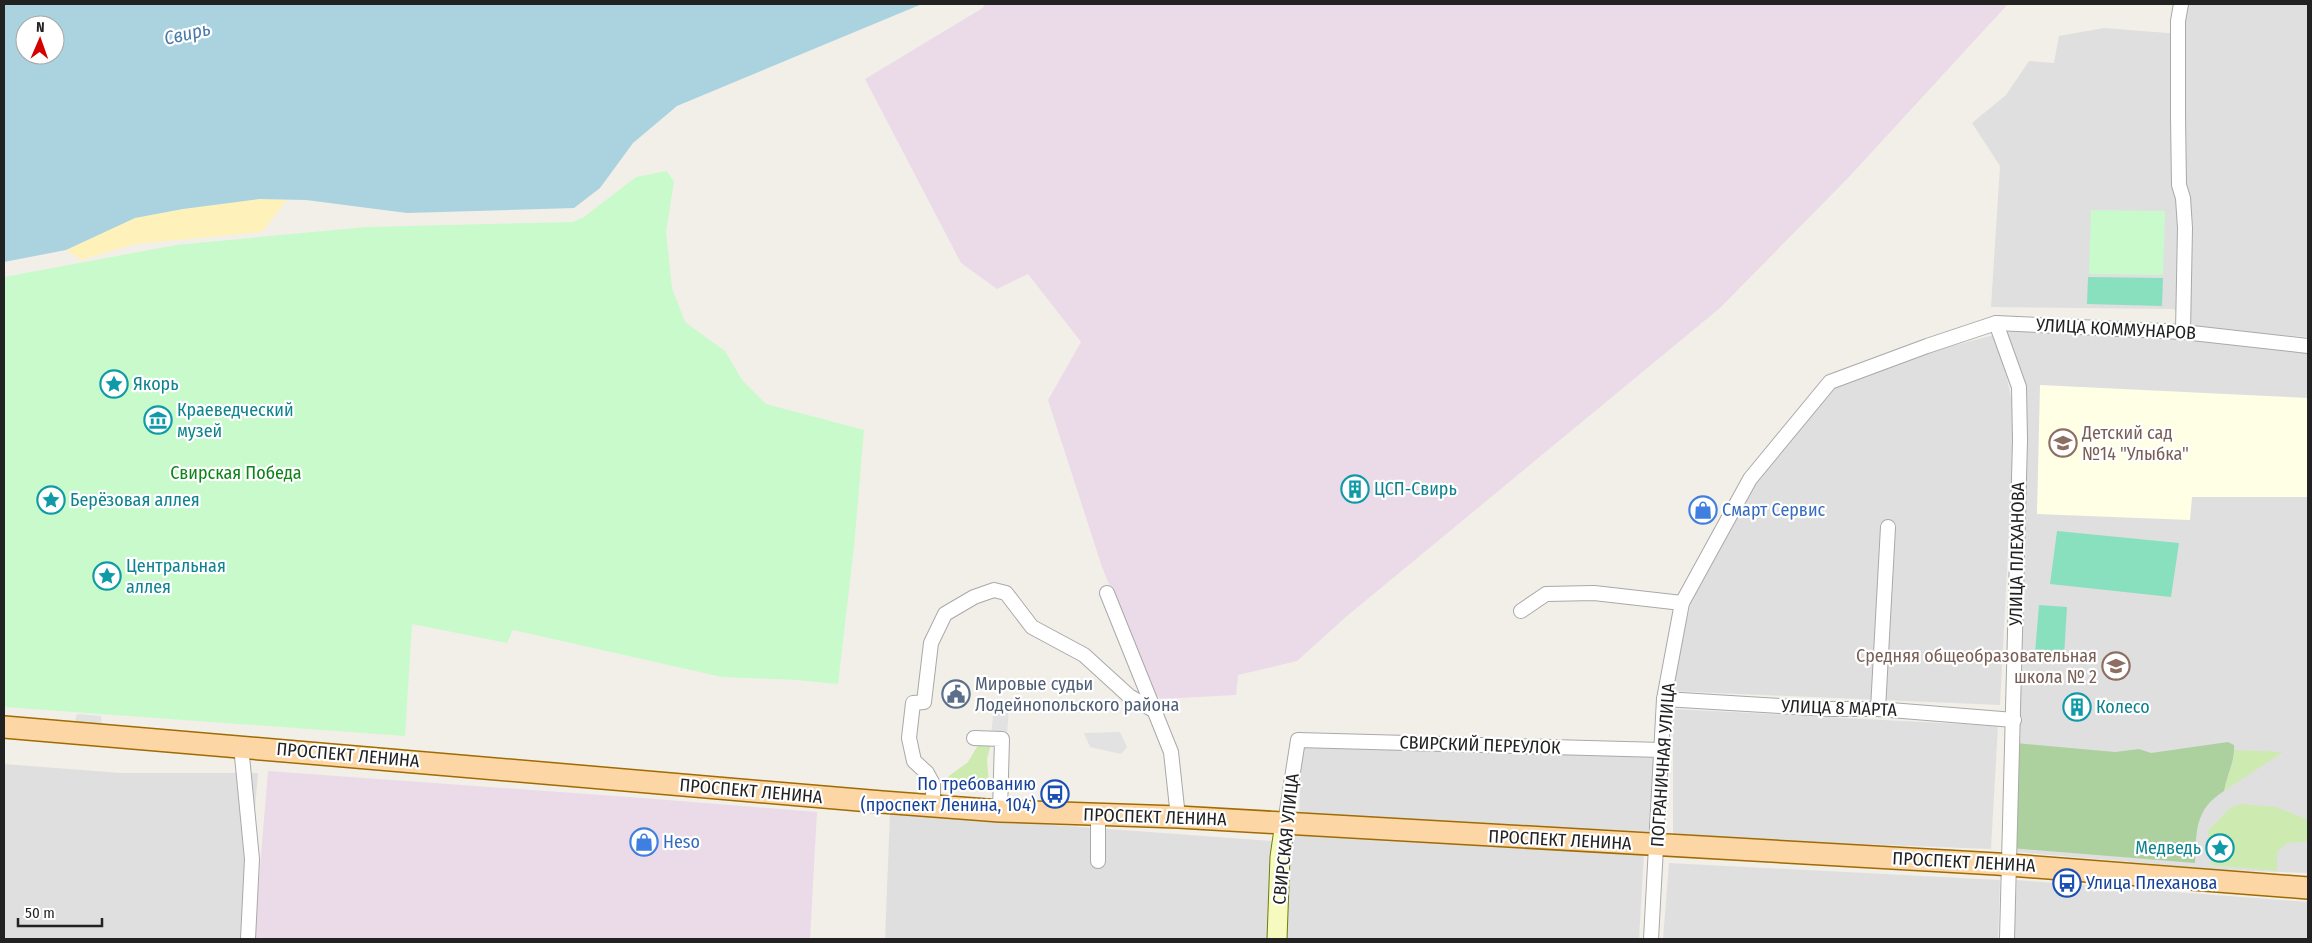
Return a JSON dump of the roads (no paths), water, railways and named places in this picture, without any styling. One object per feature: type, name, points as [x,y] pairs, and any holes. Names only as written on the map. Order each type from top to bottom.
[{"type":"main road","name":"ПРОСПЕКТ ЛЕНИНА","points":[[4,727],[1000,811],[1178,817],[2009,865],[2308,888]]},
{"type":"street","points":[[2181,4],[2178,21],[2178,116],[2179,185],[2184,198],[2185,228],[2183,332]]},
{"type":"street","name":"УЛИЦА КОММУНАРОВ","points":[[1927,346],[1996,323],[2183,332],[2308,346]]},
{"type":"street","name":"УЛИЦА ПЛЕХАНОВА","points":[[1996,323],[2019,387],[2020,440],[2007,939]]},
{"type":"street","name":"ПОГРАНИЧНАЯ УЛИЦА","points":[[1651,939],[1658,845],[1664,699],[1682,603],[1750,479],[1830,382],[1927,346]]},
{"type":"street","points":[[1878,709],[1888,527]]},
{"type":"street","points":[[933,806],[933,784],[927,773],[914,761],[909,738],[913,703],[924,702],[931,643],[945,614],[974,597],[994,590],[1006,593],[1032,627],[1084,656],[1130,696],[1155,710]]},
{"type":"street","points":[[1107,593],[1171,752],[1178,817]]},
{"type":"street","points":[[1520,611],[1546,594],[1594,593],[1682,603]]},
{"type":"street","name":"УЛИЦА 8 МАРТА","points":[[1664,699],[1828,709],[1878,709],[2014,720]]},
{"type":"street","points":[[974,738],[1002,738],[1000,811]]},
{"type":"street","name":"СВИРСКИЙ ПЕРЕУЛОК","points":[[1298,740],[1662,750]]},
{"type":"street","name":"СВИРСКАЯ УЛИЦА","points":[[1277,939],[1280,857],[1298,740]]},
{"type":"street","points":[[241,746],[252,859],[248,939]]},
{"type":"street","points":[[1098,815],[1098,861]]},
{"type":"water","name":"Свирь","points":[[4,4],[922,4],[677,106],[633,143],[600,188],[574,208],[407,213],[306,200],[259,199],[183,209],[135,218],[66,250],[4,262]]},
{"type":"place","name":"Якорь","points":[[114,384]]},
{"type":"place","name":"Краеведческий музей","points":[[158,420]]},
{"type":"place","name":"Детский сад №14 \"Улыбка\"","points":[[2063,443]]},
{"type":"place","name":"ЦСП-Свирь","points":[[1355,489]]},
{"type":"place","name":"Берёзовая аллея","points":[[51,500]]},
{"type":"place","name":"Смарт Сервис","points":[[1703,510]]},
{"type":"place","name":"Центральная аллея","points":[[107,576]]},
{"type":"place","name":"Средняя общеобразовательная школа № 2","points":[[2116,666]]},
{"type":"place","name":"Мировые судьи Лодейнопольского района","points":[[956,694]]},
{"type":"place","name":"Колесо","points":[[2077,707]]},
{"type":"place","name":"По требованию (проспект Ленина, 104)","points":[[1055,794]]},
{"type":"place","name":"Heso","points":[[644,842]]},
{"type":"place","name":"Медведь","points":[[2220,848]]},
{"type":"place","name":"Улица Плеханова","points":[[2067,883]]},
{"type":"park label","name":"Свирская Победа","points":[[236,473]]}]
